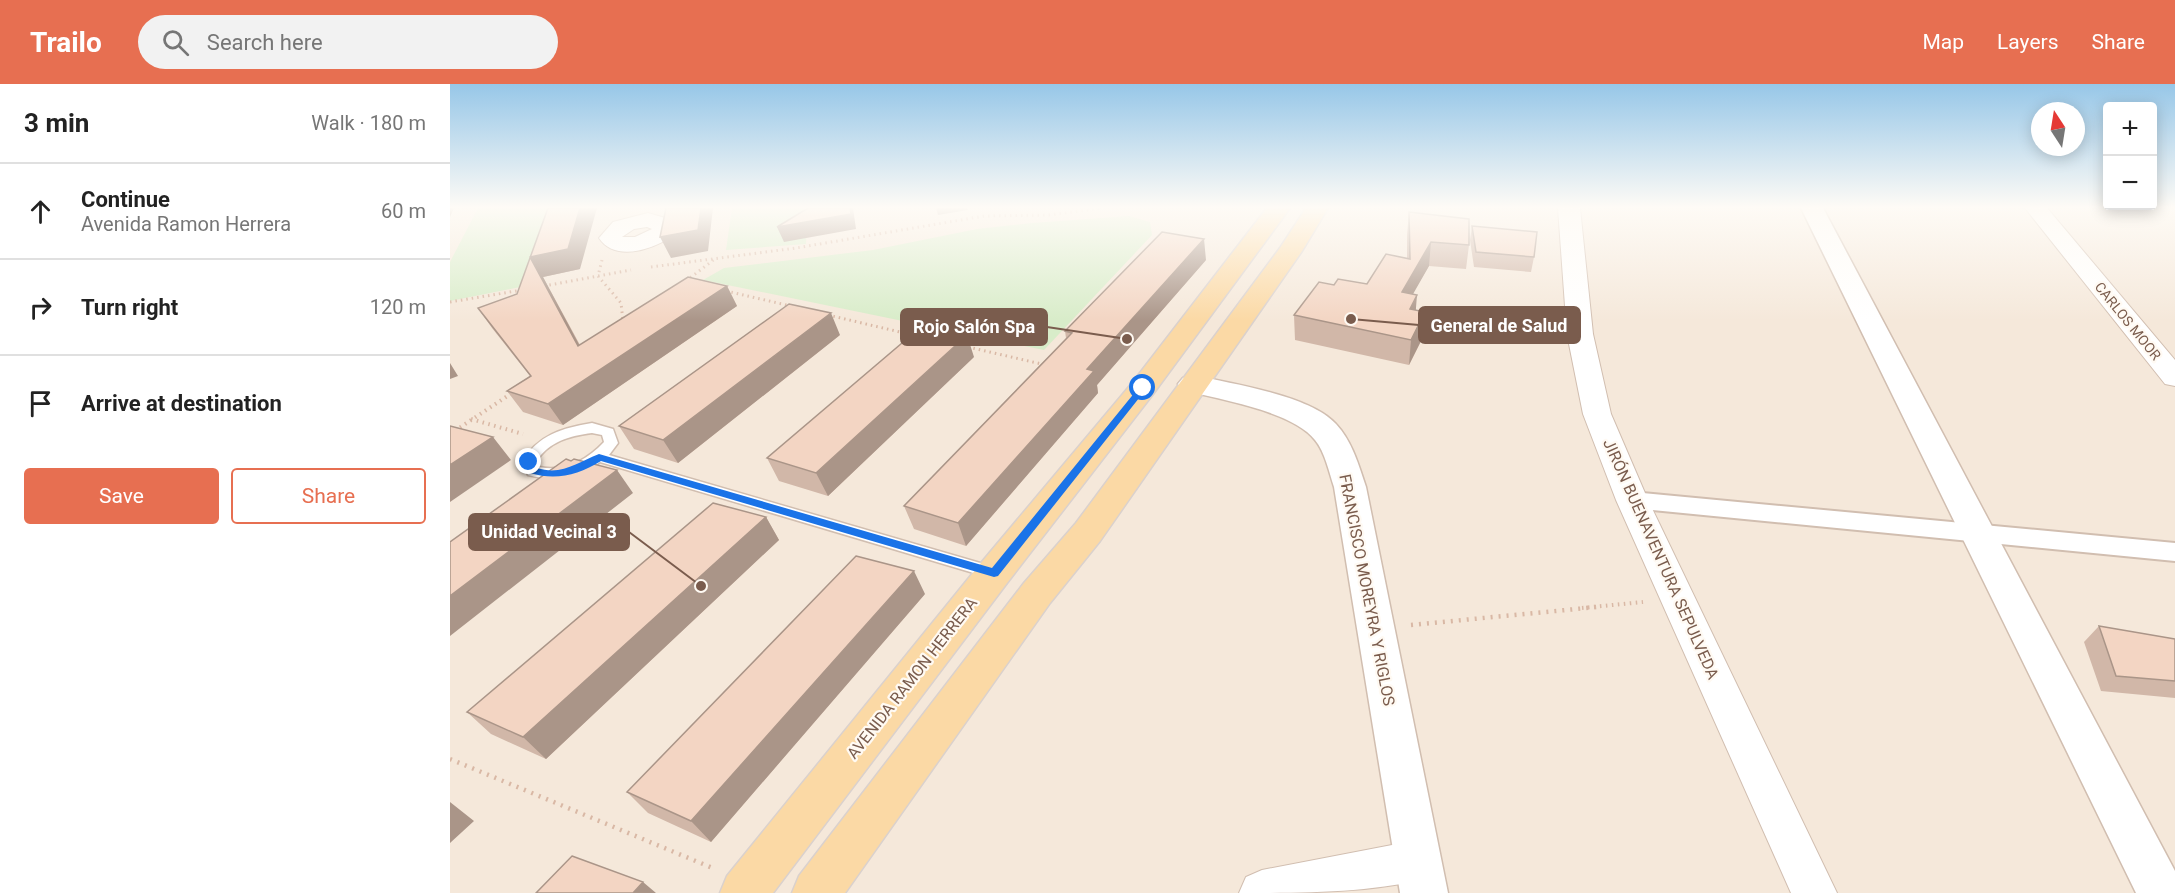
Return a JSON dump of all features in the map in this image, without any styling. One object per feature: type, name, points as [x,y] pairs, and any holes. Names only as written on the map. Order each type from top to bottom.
[{"type":"main road","name":"AVENIDA RAMON HERRERA","points":[[748,889],[994,573],[1143,388],[1250,246]]},
{"type":"main road","points":[[816,893],[1037,592],[1088,532],[1293,246]]},
{"type":"street","name":"JIRÓN BUENAVENTURA SEPULVEDA","points":[[1572,246],[1580,334],[1597,414],[1632,500],[1814,893]]},
{"type":"street","points":[[1831,246],[2161,893]]},
{"type":"street","name":"CARLOS MOOR","points":[[2067,246],[2175,378]]},
{"type":"street","name":"FRANCISCO MOREYRA Y RIGLOS","points":[[1192,384],[1283,408],[1309,418],[1325,430],[1339,456],[1350,488],[1421,878]]},
{"type":"street","points":[[1632,500],[2175,552]]},
{"type":"street","points":[[1262,893],[1421,878]]},
{"type":"lane","points":[[592,428],[608,432],[611,443],[599,457],[584,467],[546,475],[533,471],[529,462],[534,452],[547,441],[569,431],[592,428]]},
{"type":"lane","points":[[599,457],[994,573]]},
{"type":"path","points":[[598,276],[603,258],[614,246]]},
{"type":"path","points":[[644,268],[809,246]]},
{"type":"path","points":[[697,284],[685,281],[718,257]]},
{"type":"path","points":[[541,286],[632,270]]},
{"type":"path","points":[[598,276],[621,303],[623,322],[632,316]]},
{"type":"path","points":[[450,302],[530,288]]},
{"type":"path","points":[[720,289],[800,308]]},
{"type":"path","points":[[822,314],[925,338]]},
{"type":"path","points":[[960,346],[1052,367]]},
{"type":"path","points":[[450,434],[519,389]]},
{"type":"path","points":[[471,419],[547,441]]},
{"type":"path","points":[[1375,628],[1677,599]]},
{"type":"path","points":[[450,759],[748,889]]},
{"type":"shaded area","points":[[450,246],[2175,246],[2175,893],[450,893]]},
{"type":"green space","points":[[458,246],[543,246],[530,285],[450,301],[450,262]]},
{"type":"green space","points":[[727,246],[783,246],[726,250]]},
{"type":"green space","points":[[894,246],[1142,246],[1044,350],[703,280],[724,268]]},
{"type":"building","points":[[534,246],[569,246],[568,249],[530,257]]},
{"type":"building","points":[[1149,246],[1198,246],[1087,369],[1094,371],[958,523],[904,506],[1072,333],[1065,331]]},
{"type":"building","points":[[1410,246],[1429,246],[1402,292],[1417,295],[1410,309],[1425,312],[1411,340],[1294,315],[1319,282],[1334,285],[1338,279],[1367,284],[1386,254],[1410,259]]},
{"type":"building","points":[[1475,246],[1535,246],[1534,257],[1476,252]]},
{"type":"building","points":[[530,257],[578,346],[688,277],[727,286],[548,404],[507,391],[531,376],[478,308],[517,294]]},
{"type":"building","points":[[789,304],[831,313],[663,440],[619,426]]},
{"type":"building","points":[[922,326],[967,335],[816,473],[767,458]]},
{"type":"building","points":[[450,426],[493,437],[450,465]]},
{"type":"building","points":[[566,459],[617,470],[450,596],[450,542]]},
{"type":"building","points":[[713,503],[766,517],[523,737],[467,712]]},
{"type":"building","points":[[856,556],[914,571],[691,821],[627,792]]},
{"type":"building","points":[[2099,626],[2175,639],[2175,681],[2116,676]]},
{"type":"building","points":[[572,856],[643,882],[633,893],[536,893]]},
{"type":"place","name":"General de Salud","points":[[1351,319]]},
{"type":"place","name":"Rojo Salón Spa","points":[[1127,339]]},
{"type":"place","name":"Unidad Vecinal 3","points":[[701,586]]},
{"type":"route","points":[[529,462],[533,471],[546,475],[584,467],[599,457],[994,573],[1143,388]]}]
